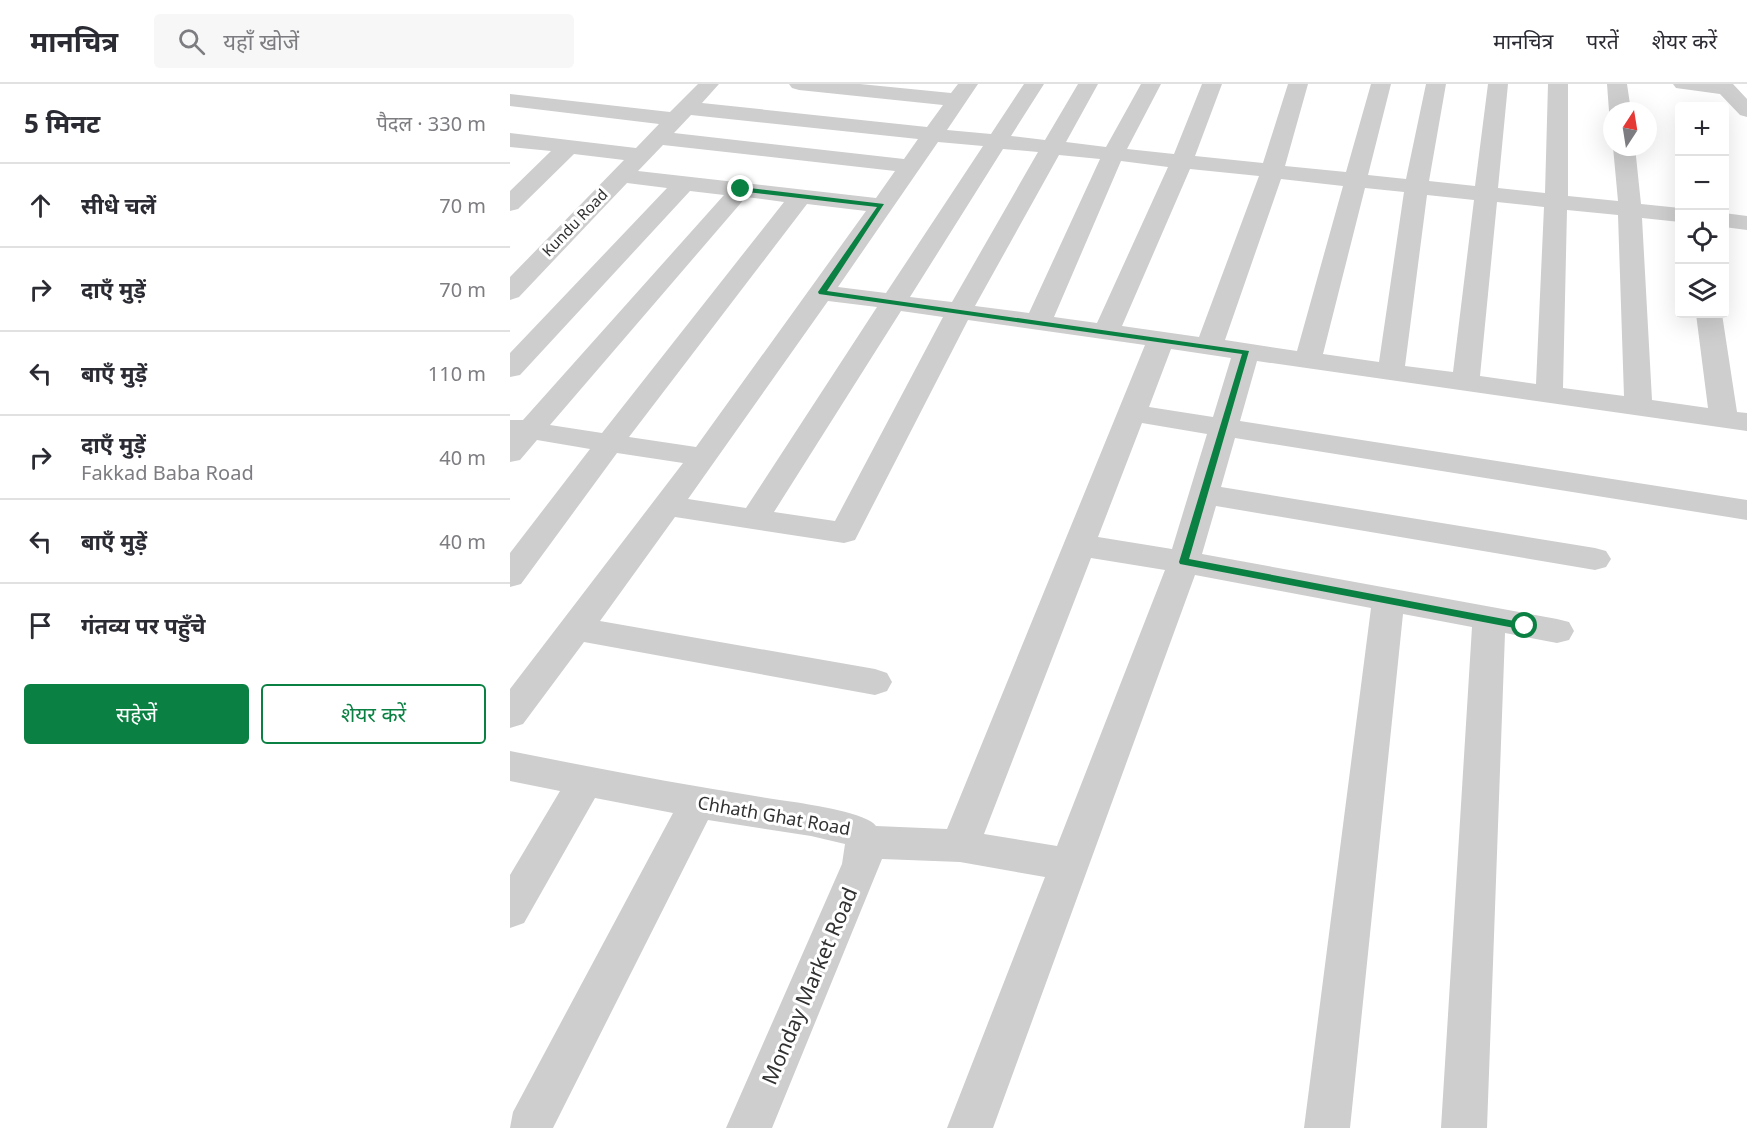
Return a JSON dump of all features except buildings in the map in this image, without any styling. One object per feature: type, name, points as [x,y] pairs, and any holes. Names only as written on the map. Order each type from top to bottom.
[{"type":"street","points":[[799,84],[950,109],[997,141],[1675,214]]},
{"type":"street","points":[[754,519],[1034,84]]},
{"type":"street","points":[[667,506],[844,533],[959,312],[1088,84]]},
{"type":"street","points":[[1038,323],[1113,154],[1151,84]]},
{"type":"street","points":[[1106,333],[1182,161],[1212,84]]},
{"type":"street","points":[[1209,347],[1272,171],[1298,84]]},
{"type":"street","points":[[1308,361],[1381,84]]},
{"type":"street","points":[[1391,372],[1416,187],[1436,84]]},
{"type":"street","points":[[1465,383],[1498,84]]},
{"type":"street","points":[[1549,395],[1557,202],[1558,84]]},
{"type":"street","points":[[1617,84],[1619,102]]},
{"type":"street","points":[[1684,102],[1683,84],[1724,86],[1747,111]]},
{"type":"street","points":[[706,88],[950,109]]},
{"type":"street","name":"Kundu Road","points":[[510,292],[706,88]]},
{"type":"street","points":[[510,100],[681,113],[950,109]]},
{"type":"street","points":[[510,714],[577,629],[667,506],[822,292],[950,109]]},
{"type":"street","points":[[510,140],[568,147],[649,147],[910,166]]},
{"type":"street","points":[[510,204],[568,147]]},
{"type":"street","points":[[1625,156],[1630,210],[1638,407]]},
{"type":"street","points":[[621,176],[882,206]]},
{"type":"street","points":[[510,369],[685,183]]},
{"type":"street","points":[[510,453],[520,429],[741,189]]},
{"type":"street","points":[[510,576],[609,443],[801,196]]},
{"type":"street","points":[[1729,221],[1747,223]]},
{"type":"street","points":[[822,292],[1735,421],[1710,318]]},
{"type":"street","points":[[960,846],[1161,340]]},
{"type":"street","points":[[970,1128],[1184,562],[1246,352]]},
{"type":"street","points":[[1132,413],[1747,510]]},
{"type":"street","points":[[520,429],[702,457]]},
{"type":"street","points":[[1204,494],[1595,559]]},
{"type":"street","points":[[1079,545],[1184,562],[1557,632]]},
{"type":"street","points":[[1327,1128],[1388,601]]},
{"type":"street","points":[[1464,1128],[1490,620]]},
{"type":"street","points":[[577,629],[875,682]]},
{"type":"street","name":"Chhath Ghat Road","points":[[510,766],[698,803],[811,820],[859,832],[865,842],[960,846],[1070,865]]},
{"type":"street","points":[[510,911],[585,781]]},
{"type":"street","points":[[529,1128],[698,803]]},
{"type":"street","name":"Monday Market Road","points":[[749,1128],[862,864],[865,842]]},
{"type":"route","points":[[741,189],[882,206],[822,292],[1246,352],[1184,562],[1525,626]]}]
